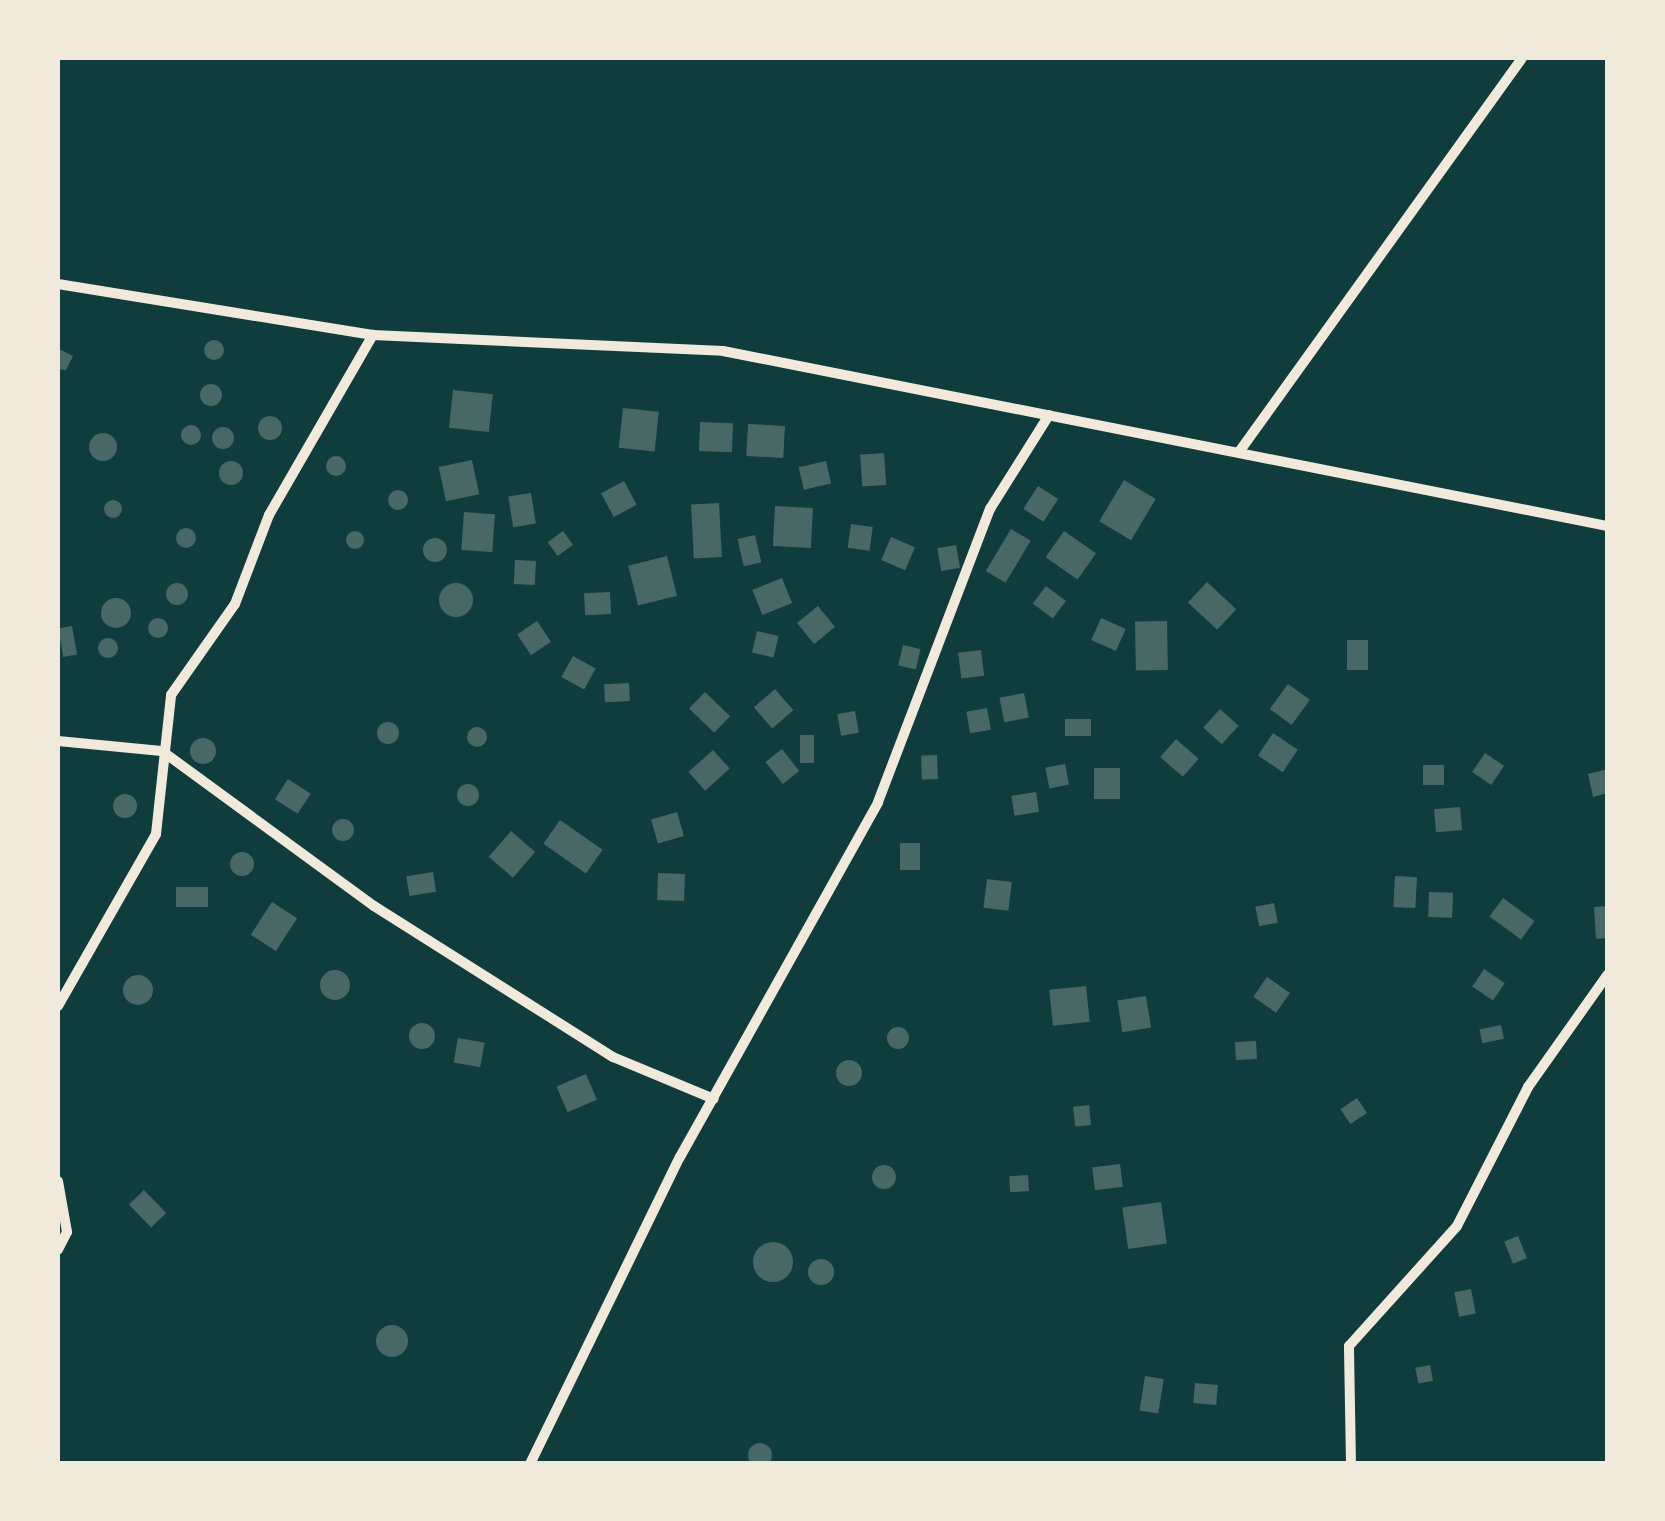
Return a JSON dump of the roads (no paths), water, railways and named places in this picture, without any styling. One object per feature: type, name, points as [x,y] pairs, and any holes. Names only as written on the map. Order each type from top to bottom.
[{"type":"street","points":[[1239,452],[1522,58]]},
{"type":"street","points":[[58,284],[372,335],[723,350],[1608,526]]},
{"type":"street","points":[[58,1006],[156,834],[171,695],[235,604],[270,515],[372,335]]},
{"type":"street","points":[[530,1464],[714,1099],[878,802],[990,509],[1049,415]]},
{"type":"street","points":[[58,742],[162,752],[374,906],[614,1057],[714,1099]]},
{"type":"street","points":[[1351,1464],[1349,1346],[1457,1226],[1528,1087],[1608,974]]},
{"type":"street","points":[[58,1182],[67,1232],[58,1250]]}]
